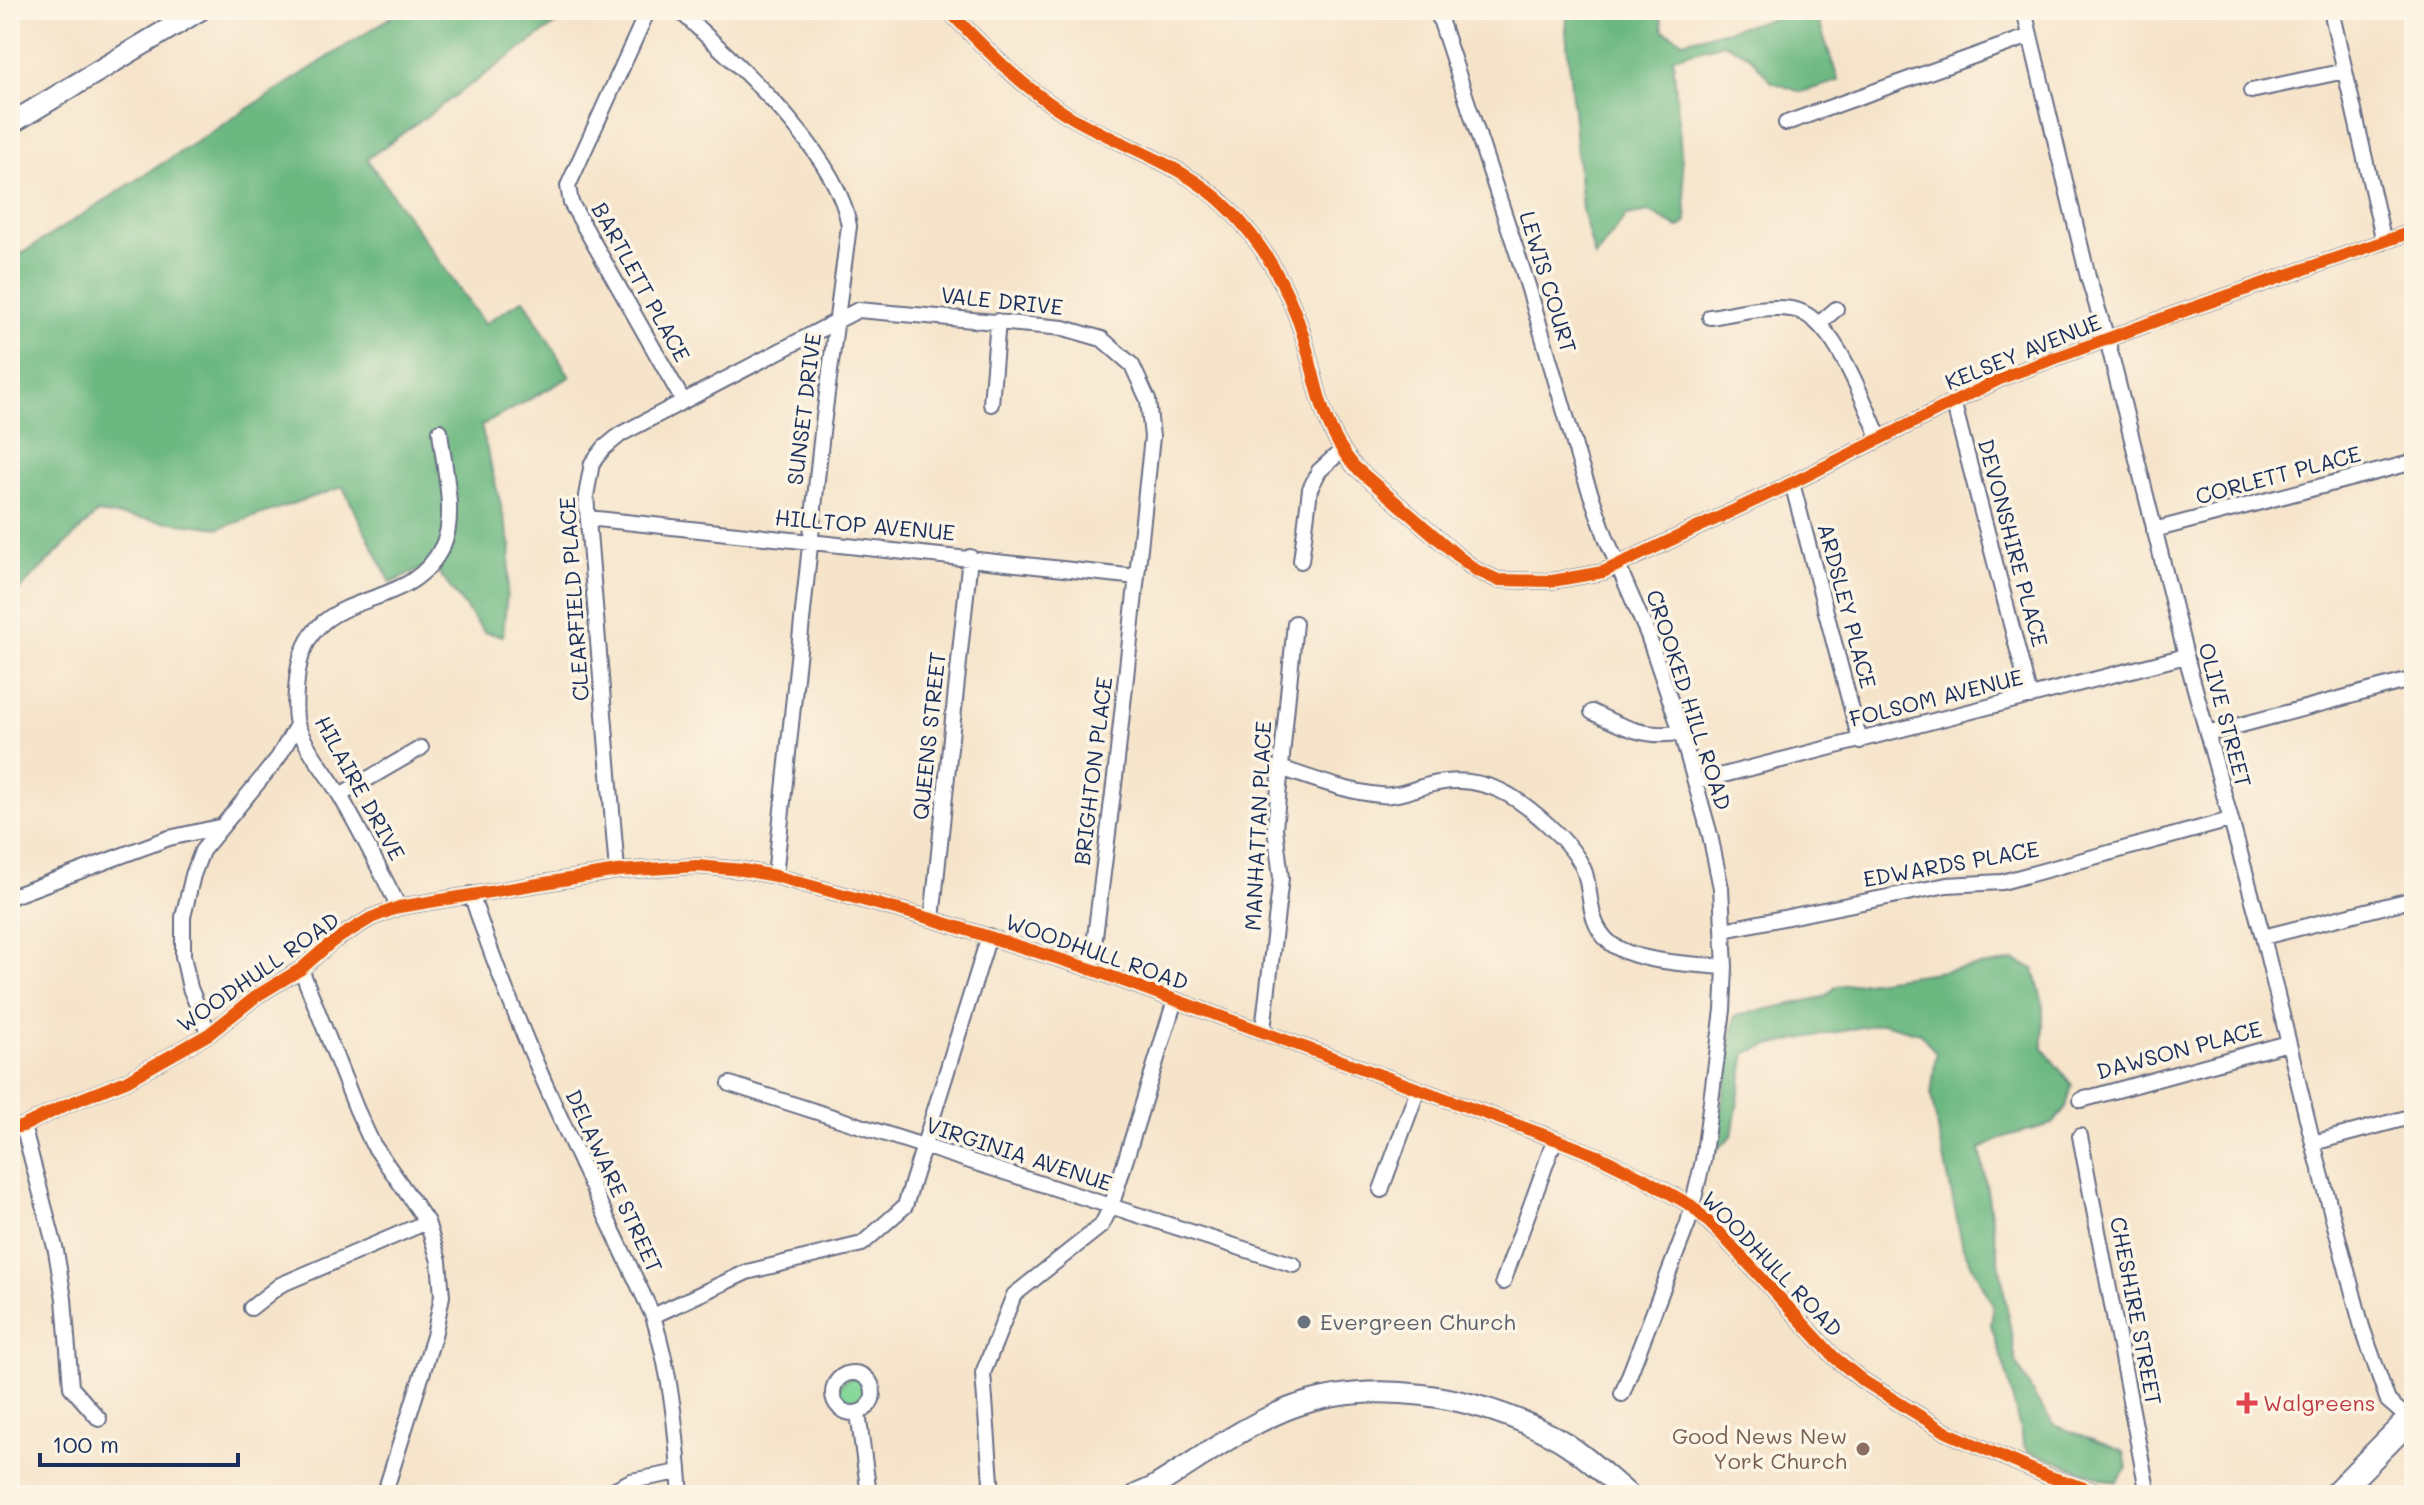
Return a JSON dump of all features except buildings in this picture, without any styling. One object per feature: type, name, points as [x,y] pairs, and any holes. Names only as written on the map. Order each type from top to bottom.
[{"type":"main road","points":[[10,124],[200,10]]},
{"type":"main road","points":[[1136,1495],[1252,1425],[1288,1409],[1342,1394],[1378,1391],[1414,1394],[1463,1404],[1521,1422],[1579,1453],[1629,1495]]},
{"type":"main road","points":[[2335,1495],[2412,1417]]},
{"type":"street","name":"BARTLETT PLACE","points":[[648,10],[568,186],[571,203],[682,399]]},
{"type":"street","name":"SUNSET DRIVE","points":[[679,10],[763,88],[837,186],[846,205],[849,226],[810,542],[775,876]]},
{"type":"street","points":[[948,10],[1009,74],[1044,99],[1096,130],[1174,167],[1228,208],[1257,242],[1285,288],[1302,331],[1325,418],[1341,451],[1450,550],[1476,570],[1498,580],[1552,581],[1619,566]]},
{"type":"street","name":"LEWIS COURT","points":[[1437,10],[1528,286],[1580,464],[1619,566]]},
{"type":"street","name":"OLIVE STREET","points":[[2024,10],[2088,277],[2107,339],[2186,656],[2263,937],[2313,1143],[2381,1387],[2388,1401],[2412,1417]]},
{"type":"street","points":[[2331,10],[2384,242]]},
{"type":"street","points":[[1786,123],[2030,36]]},
{"type":"street","points":[[2251,91],[2345,71]]},
{"type":"street","name":"KELSEY AVENUE","points":[[1619,566],[2004,377],[2414,231]]},
{"type":"street","points":[[1710,317],[1764,309],[1794,309],[1820,323],[1842,356],[1880,439]]},
{"type":"street","points":[[1820,323],[1836,309]]},
{"type":"street","name":"VALE DRIVE","points":[[836,322],[858,310],[1064,328],[1102,339],[1132,365],[1148,400],[1152,437],[1137,577]]},
{"type":"street","points":[[991,404],[998,321]]},
{"type":"street","name":"CLEARFIELD PLACE","points":[[617,871],[588,518],[588,479],[592,463],[621,434],[682,399],[836,322]]},
{"type":"street","name":"DEVONSHIRE PLACE","points":[[1953,401],[2030,697]]},
{"type":"street","name":"HILAIRE DRIVE","points":[[399,907],[340,795],[297,725],[296,687],[299,656],[315,628],[338,610],[390,593],[414,581],[432,564],[444,543],[449,514],[440,431]]},
{"type":"street","points":[[1301,561],[1310,489],[1319,471],[1341,451]]},
{"type":"street","name":"CORLETT PLACE","points":[[2154,530],[2414,462]]},
{"type":"street","name":"ARDSLEY PLACE","points":[[1792,483],[1860,741]]},
{"type":"street","name":"HILLTOP AVENUE","points":[[588,518],[1137,577]]},
{"type":"street","name":"QUEENS STREET","points":[[932,919],[970,557]]},
{"type":"street","name":"CROOKED HILL ROAD","points":[[1619,566],[1648,635],[1696,782],[1721,888],[1725,967],[1723,1010],[1703,1161],[1692,1206],[1659,1301],[1622,1394]]},
{"type":"street","name":"BRIGHTON PLACE","points":[[1091,969],[1137,577]]},
{"type":"street","name":"MANHATTAN PLACE","points":[[1263,1030],[1281,878],[1275,828],[1295,623]]},
{"type":"street","name":"FOLSOM AVENUE","points":[[1696,782],[2186,656]]},
{"type":"street","points":[[2207,734],[2414,679]]},
{"type":"street","points":[[1592,712],[1642,733],[1668,735],[1681,732]]},
{"type":"street","points":[[209,1034],[190,988],[183,956],[183,917],[193,875],[202,851],[278,758],[297,725]]},
{"type":"street","points":[[340,795],[421,748]]},
{"type":"street","points":[[1280,768],[1383,796],[1402,794],[1444,781],[1464,780],[1502,791],[1566,840],[1578,856],[1596,926],[1609,942],[1626,952],[1644,957],[1725,967]]},
{"type":"street","name":"EDWARDS PLACE","points":[[1724,930],[1947,885],[2002,882],[2230,820]]},
{"type":"street","points":[[10,897],[169,838],[219,827]]},
{"type":"street","name":"WOODHULL ROAD","points":[[16,1127],[126,1081],[209,1034],[258,995],[301,969],[333,941],[371,918],[399,907],[617,871],[697,866],[775,876],[932,919],[1091,969],[1555,1139],[1621,1167],[1692,1206],[1834,1357],[1862,1380],[1946,1432],[2047,1476],[2106,1495]]},
{"type":"street","name":"DELAWARE STREET","points":[[471,894],[535,1063],[653,1316],[672,1390],[681,1495]]},
{"type":"street","points":[[2263,937],[2414,899]]},
{"type":"street","points":[[653,1316],[747,1272],[862,1244],[905,1206],[989,936]]},
{"type":"street","points":[[301,969],[372,1143],[427,1222],[439,1261],[442,1296],[434,1336],[384,1495]]},
{"type":"street","points":[[992,1495],[983,1373],[1014,1295],[1101,1226],[1111,1207],[1175,1000]]},
{"type":"street","name":"DAWSON PLACE","points":[[2081,1100],[2288,1043]]},
{"type":"street","name":"VIRGINIA AVENUE","points":[[730,1084],[1294,1265]]},
{"type":"street","points":[[1381,1190],[1418,1089]]},
{"type":"street","points":[[2313,1143],[2414,1116]]},
{"type":"street","points":[[16,1127],[56,1251],[64,1299],[71,1387],[99,1419]]},
{"type":"street","name":"CHESHIRE STREET","points":[[2080,1136],[2148,1495]]},
{"type":"street","points":[[1503,1282],[1555,1139]]},
{"type":"street","points":[[251,1308],[280,1285],[427,1222]]},
{"type":"street","points":[[858,1413],[869,1495]]},
{"type":"street","points":[[603,1495],[631,1481],[679,1472]]},
{"type":"green space","points":[[402,10],[548,10],[557,23],[367,159],[484,324],[524,299],[570,377],[481,426],[511,546],[503,636],[484,632],[432,564],[391,583],[343,487],[220,528],[97,513],[10,599],[10,261]]},
{"type":"green space","points":[[1568,10],[1660,10],[1663,30],[1683,41],[1807,10],[1818,20],[1839,81],[1801,92],[1772,82],[1750,56],[1724,43],[1673,57],[1687,222],[1679,228],[1650,212],[1626,216],[1595,257],[1582,210],[1566,31]]},
{"type":"green space","points":[[2015,961],[2034,969],[2043,1004],[2043,1049],[2072,1085],[2066,1107],[2052,1124],[2007,1136],[1980,1149],[2016,1362],[2054,1425],[2124,1452],[2127,1468],[2116,1483],[2027,1451],[2023,1443],[2008,1378],[1991,1325],[1993,1305],[1963,1248],[1931,1096],[1936,1053],[1920,1033],[1883,1023],[1769,1045],[1746,1053],[1732,1136],[1715,1151],[1735,1016],[1824,997],[1837,986]]},
{"type":"green space","points":[[853,1378],[864,1382],[868,1393],[864,1404],[853,1408],[842,1404],[838,1393],[842,1382]]},
{"type":"cycle path","points":[[948,10],[1004,66],[1049,102],[1087,126],[1171,167],[1210,192],[1228,208],[1263,250],[1289,298],[1302,332],[1326,418],[1342,450],[1354,466],[1459,557],[1476,570],[1498,580],[1552,581],[1603,572],[1792,483],[2004,377],[2414,231]]},
{"type":"cycle path","points":[[10,1129],[126,1081],[209,1034],[258,995],[301,969],[333,941],[371,918],[399,907],[617,871],[697,866],[743,870],[932,919],[1091,969],[1598,1156],[1692,1206],[1834,1357],[1862,1380],[1946,1432],[2047,1476],[2106,1495]]},
{"type":"place","name":"Evergreen Church","points":[[1304,1322]]},
{"type":"place","name":"Walgreens","points":[[2247,1403]]},
{"type":"place","name":"Good News New York Church","points":[[1863,1449]]}]
